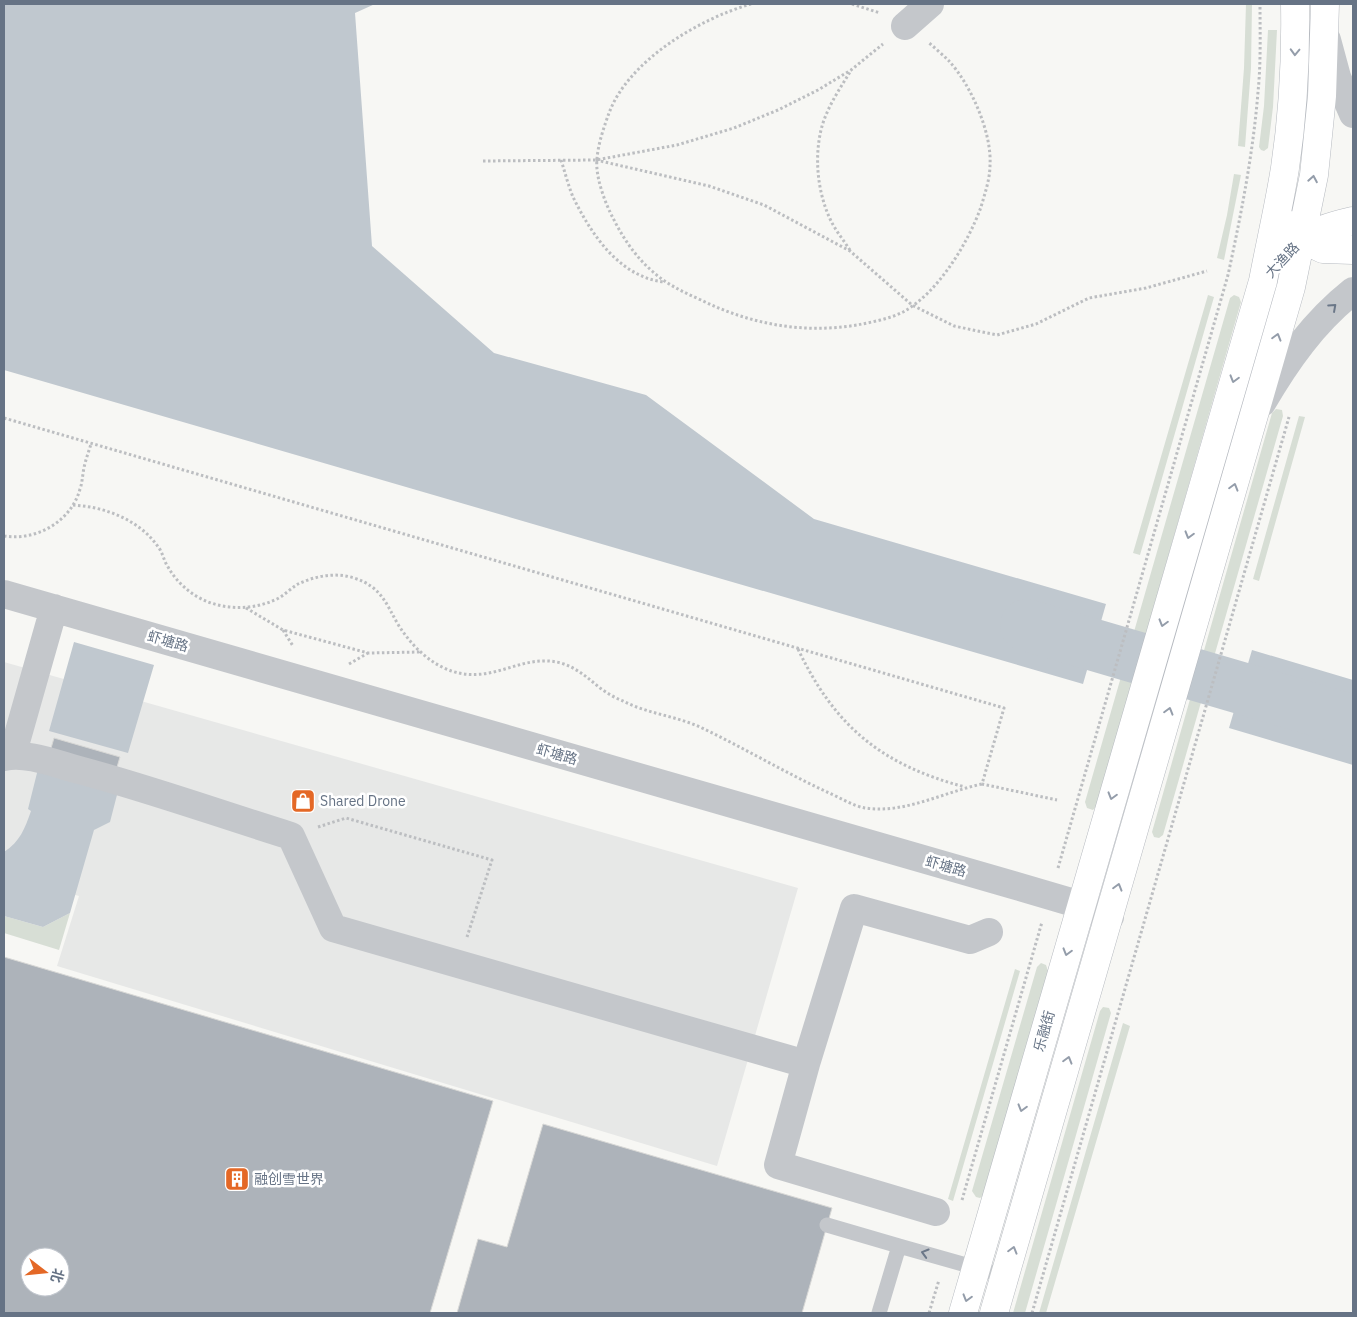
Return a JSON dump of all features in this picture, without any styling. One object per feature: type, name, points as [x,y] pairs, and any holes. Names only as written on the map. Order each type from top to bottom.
[{"type":"street","points":[[905,26],[930,4]]},
{"type":"street","points":[[1285,170],[1294,79],[1295,4]]},
{"type":"street","points":[[994,1313],[1291,287],[1314,174],[1322,96],[1325,4]]},
{"type":"street","points":[[1325,33],[1337,77],[1353,114]]},
{"type":"street","name":"大渔路","points":[[1285,170],[1284,200],[1292,223],[1302,239],[1323,249],[1353,250]]},
{"type":"street","name":"乐融街","points":[[963,1313],[1262,282],[1285,170]]},
{"type":"street","name":"大渔路","points":[[1262,282],[1287,251],[1302,239],[1327,228],[1353,221]]},
{"type":"street","points":[[1254,418],[1281,372],[1305,338],[1325,315],[1353,290]]},
{"type":"street","name":"虾塘路","points":[[4,594],[1081,905],[1110,917]]},
{"type":"street","points":[[54,608],[8,756],[41,760],[120,782],[291,836],[333,928],[806,1064]]},
{"type":"street","points":[[936,1212],[778,1165],[806,1064],[854,908],[970,940],[989,932]]},
{"type":"lane","points":[[827,1225],[1005,1276]]},
{"type":"lane","points":[[879,1313],[899,1246]]},
{"type":"path","points":[[751,4],[733,9],[706,21],[652,55],[629,78],[614,101],[604,128],[596,160],[600,185],[608,209],[634,253],[666,282],[724,312],[751,321],[808,329],[840,328],[872,322],[902,312],[923,298],[940,278],[968,236],[986,190],[991,165],[989,138],[969,90],[950,63],[929,42],[905,26],[878,12],[852,4]]},
{"type":"path","points":[[961,1202],[1218,314],[1237,232],[1249,163],[1258,91],[1260,4]]},
{"type":"path","points":[[483,161],[596,160],[676,145],[734,128],[778,110],[818,90],[851,70],[905,26]]},
{"type":"path","points":[[850,251],[831,221],[822,192],[817,165],[821,130],[833,101],[851,70]]},
{"type":"path","points":[[561,160],[572,195],[590,228],[610,254],[633,272],[653,281],[666,282]]},
{"type":"path","points":[[596,160],[709,186],[764,205],[850,251],[912,305],[954,326],[997,335],[1036,324],[1089,298],[1146,288],[1207,271]]},
{"type":"path","points":[[4,418],[1004,708],[982,784]]},
{"type":"path","points":[[4,536],[32,536],[48,529],[62,519],[73,505],[80,489],[91,444]]},
{"type":"path","points":[[73,505],[113,513],[138,526],[160,550],[180,583],[208,602],[223,606],[245,607],[264,604],[275,600],[297,585],[316,578],[341,576],[354,578],[380,593],[413,644],[420,652],[443,667],[457,673],[484,675],[529,662],[544,661],[562,664],[582,672],[600,688],[623,702],[652,713],[699,726],[816,787],[864,808],[884,809],[914,804],[982,784],[1057,800]]},
{"type":"path","points":[[1032,1313],[1239,594]]},
{"type":"path","points":[[245,607],[283,630],[368,653],[420,652]]},
{"type":"path","points":[[798,648],[809,672],[823,694],[838,715],[857,733],[881,752],[907,768],[936,780],[966,788]]},
{"type":"path","points":[[291,836],[346,818],[492,860],[458,964]]},
{"type":"path","points":[[929,1313],[945,1259]]},
{"type":"shaded area","points":[[4,4],[375,4],[355,13],[372,246],[494,353],[646,395],[814,519],[1106,604],[1083,684],[4,370]]},
{"type":"shaded area","points":[[1246,4],[1252,4],[1251,68],[1245,147],[1238,146],[1244,68]]},
{"type":"shaded area","points":[[1268,30],[1277,30],[1273,107],[1268,148],[1264,151],[1259,147],[1264,106]]},
{"type":"shaded area","points":[[1234,174],[1241,175],[1224,260],[1217,258]]},
{"type":"shaded area","points":[[1208,295],[1214,297],[1140,555],[1133,553]]},
{"type":"shaded area","points":[[1234,295],[1239,297],[1241,302],[1097,805],[1093,810],[1087,808],[1085,802],[1230,298]]},
{"type":"shaded area","points":[[1276,409],[1282,410],[1283,416],[1163,835],[1159,838],[1154,837],[1152,832],[1272,413]]},
{"type":"shaded area","points":[[1299,416],[1305,417],[1259,581],[1253,579]]},
{"type":"shaded area","points":[[74,642],[154,665],[128,753],[49,731]]},
{"type":"shaded area","points":[[1252,650],[1353,680],[1353,765],[1229,728]]},
{"type":"shaded area","points":[[4,662],[798,888],[717,1166],[57,966],[79,896],[4,875]]},
{"type":"shaded area","points":[[38,769],[118,791],[110,822],[94,830],[70,913],[43,927],[4,916],[4,852],[18,839],[27,823],[31,811],[28,809]]},
{"type":"shaded area","points":[[70,913],[59,950],[4,933],[4,916],[43,927]]},
{"type":"shaded area","points":[[1041,963],[1046,965],[1048,971],[985,1194],[980,1198],[976,1197],[972,1191],[1037,967]]},
{"type":"shaded area","points":[[1015,969],[1020,971],[953,1201],[948,1199]]},
{"type":"shaded area","points":[[1103,1007],[1109,1008],[1111,1013],[1025,1313],[1013,1313],[1100,1011]]},
{"type":"shaded area","points":[[1123,1023],[1130,1026],[1046,1313],[1039,1313]]},
{"type":"building","points":[[54,738],[120,757],[112,784],[46,765]]},
{"type":"building","name":"融创雪世界","points":[[4,957],[493,1101],[430,1313],[4,1313]]},
{"type":"building","points":[[543,1124],[832,1208],[802,1313],[457,1313],[478,1239],[507,1247]]},
{"type":"waterway","points":[[1026,625],[1353,721]]},
{"type":"place","name":"Shared Drone","points":[[303,801]]},
{"type":"place","name":"融创雪世界","points":[[237,1179]]}]
